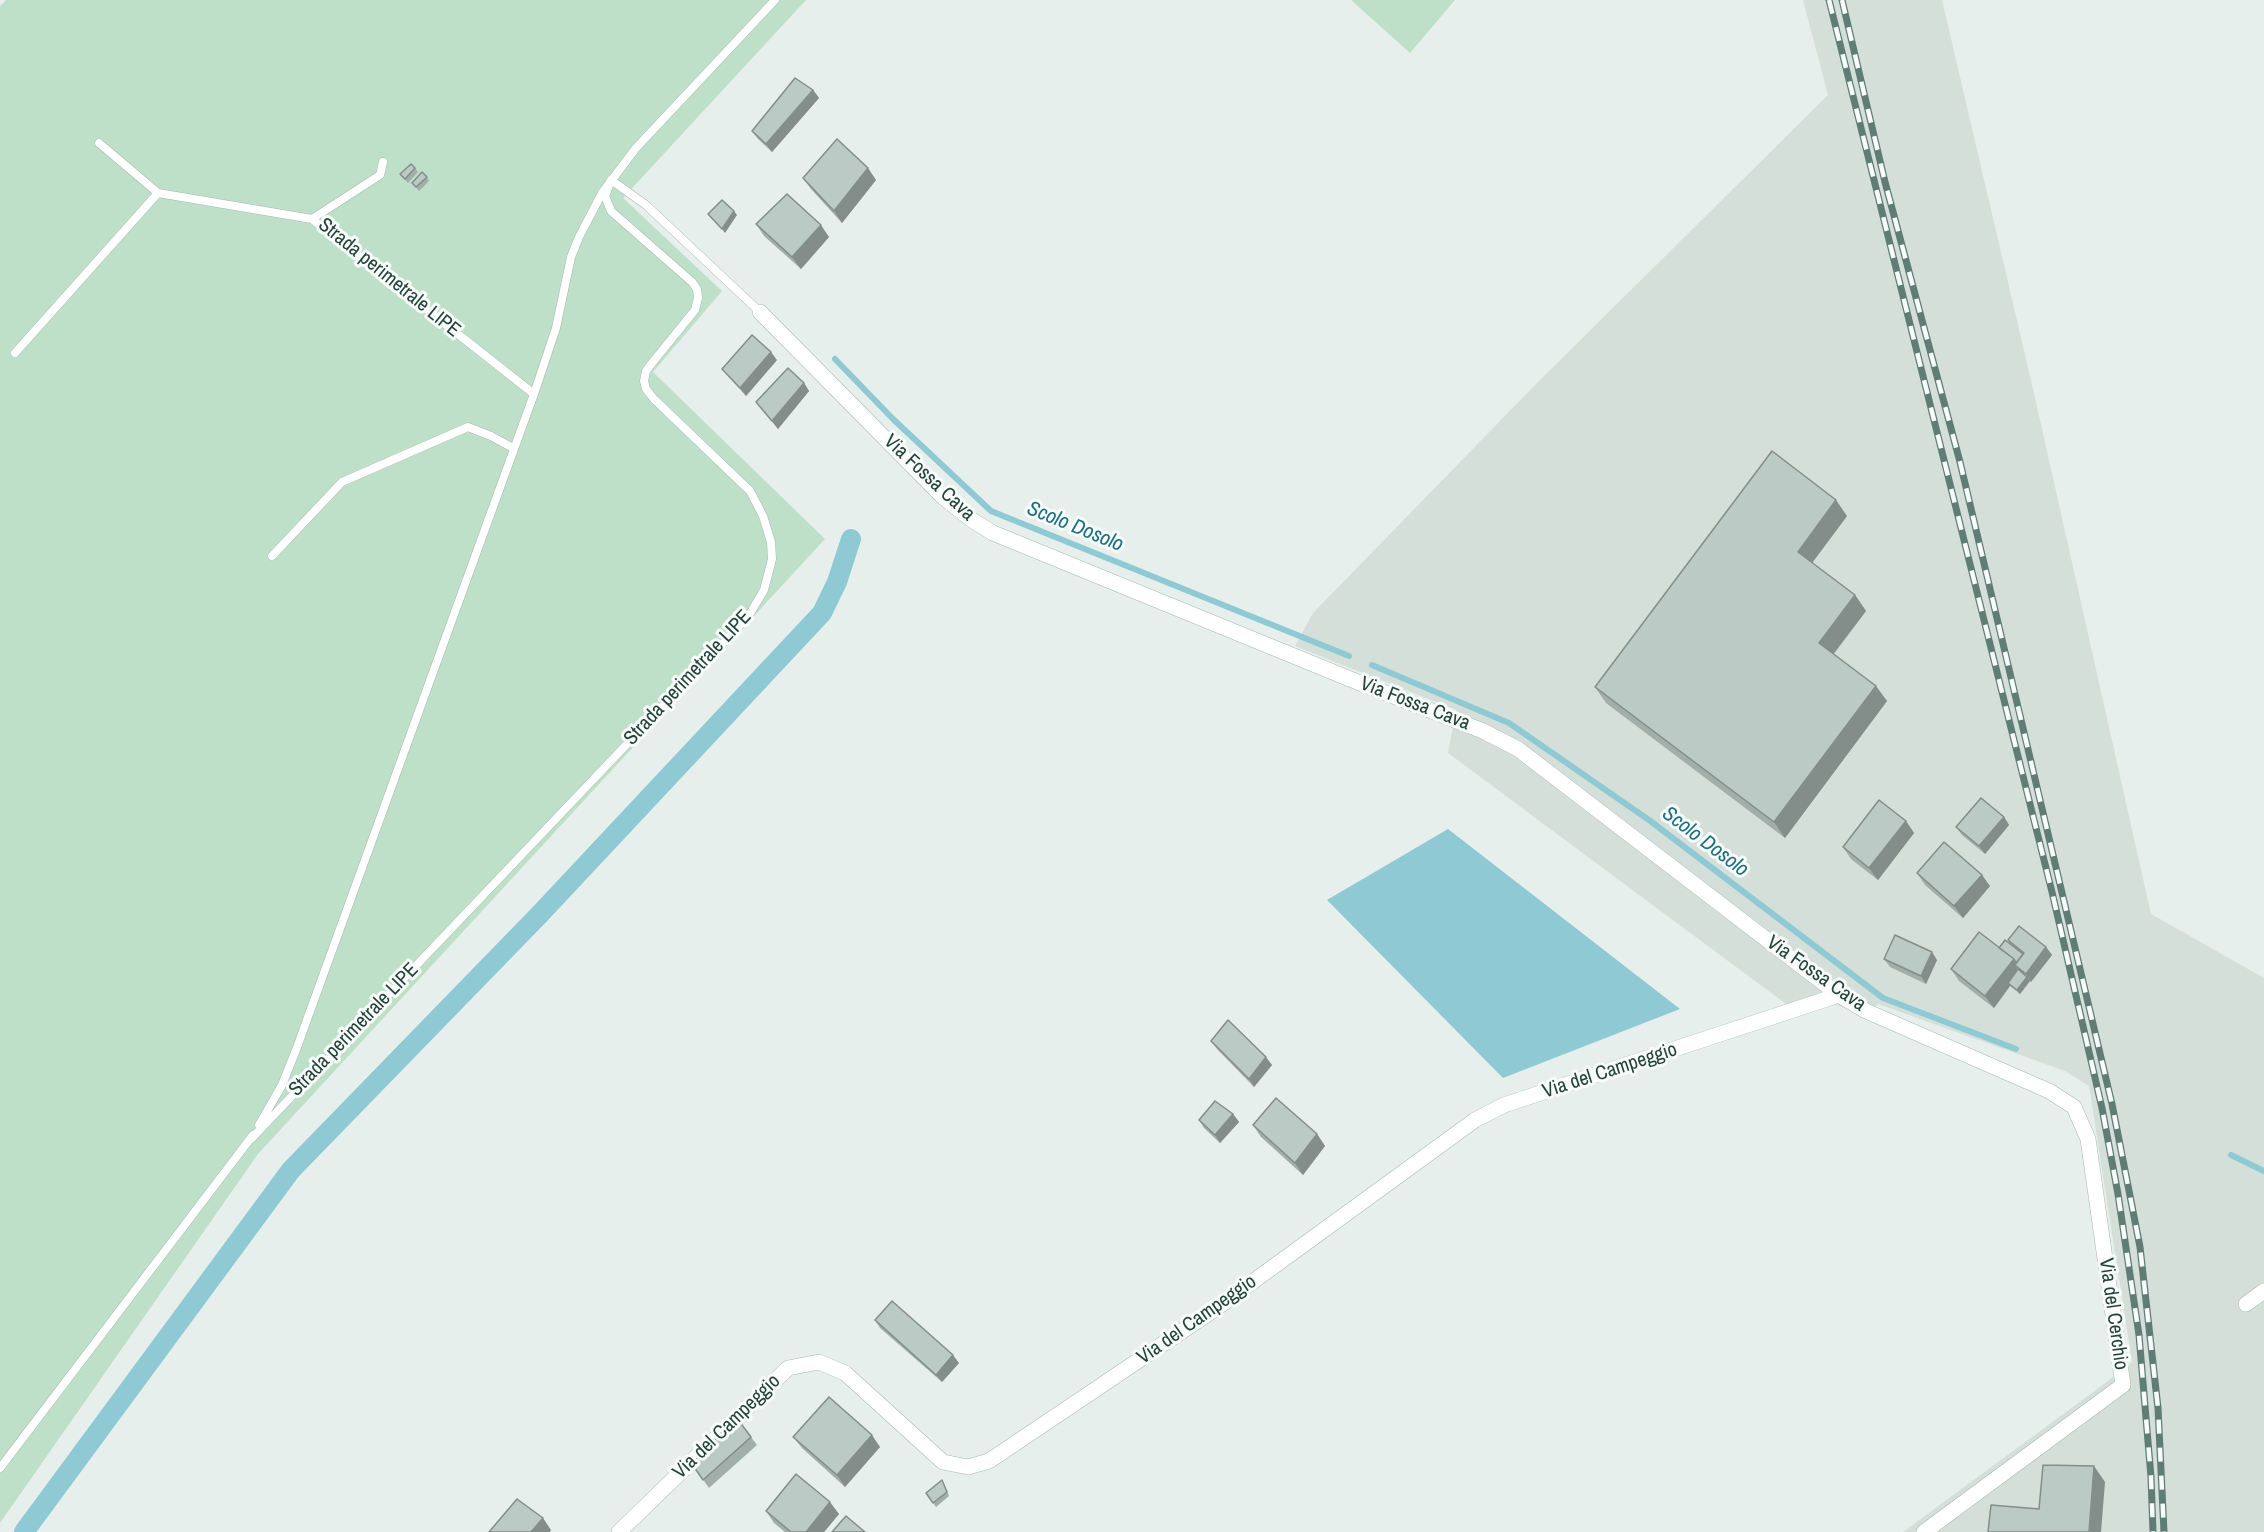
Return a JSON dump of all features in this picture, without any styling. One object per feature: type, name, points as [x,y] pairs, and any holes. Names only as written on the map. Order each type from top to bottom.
[{"type":"street","name":"Via Fossa Cava","points":[[760,312],[943,497],[993,533],[1483,730],[1518,749],[1839,995],[1866,1011],[2049,1091],[2074,1107]]},
{"type":"street","name":"Via del Campeggio","points":[[619,1532],[788,1368],[819,1362],[845,1373],[943,1462],[968,1467],[988,1461],[1218,1307],[1475,1120],[1504,1105],[1839,995]]},
{"type":"street","name":"Via del Cerchio","points":[[1924,1532],[2123,1385],[2088,1139],[2074,1107]]},
{"type":"street","points":[[2246,1304],[2264,1291]]},
{"type":"lane","name":"Strada perimetrale LIPE","points":[[251,1139],[282,1085],[296,1050],[534,394],[556,328],[571,257],[591,213],[611,180],[636,148],[775,0]]},
{"type":"lane","points":[[99,142],[158,193],[312,219]]},
{"type":"lane","name":"Strada perimetrale LIPE","points":[[383,162],[380,175],[312,219],[534,394]]},
{"type":"lane","name":"Strada perimetrale LIPE","points":[[0,1468],[251,1139],[748,617],[764,590],[772,559],[771,542],[763,516],[750,491],[654,399],[646,389],[644,381],[646,371],[695,310],[698,298],[697,289],[692,282],[611,211],[605,196],[611,180]]},
{"type":"lane","points":[[611,180],[646,205],[760,312]]},
{"type":"lane","points":[[15,353],[158,193]]},
{"type":"lane","points":[[272,556],[342,482],[468,427],[513,448]]},
{"type":"shaded area","points":[[1803,0],[1942,0],[2033,389],[2151,914],[2264,978],[2264,1532],[1903,1532],[2132,1362],[2089,1086],[2065,1071],[1878,1004],[1864,1017],[1838,1005],[1805,1000],[1790,1007],[1448,753],[1456,710],[1295,646],[1313,613],[1537,383],[1828,95]]},
{"type":"green space","points":[[6,0],[806,0],[623,198],[722,291],[653,372],[825,539],[258,1154],[0,1523],[0,6]]},
{"type":"green space","points":[[1351,0],[1455,0],[1410,53]]},
{"type":"water","points":[[1448,829],[1680,1009],[1503,1078],[1327,900]]},
{"type":"building","points":[[795,78],[813,90],[766,144],[752,131]]},
{"type":"building","points":[[837,139],[868,168],[834,211],[803,178]]},
{"type":"building","points":[[411,164],[415,168],[405,179],[400,174]]},
{"type":"building","points":[[422,172],[427,177],[416,187],[412,183]]},
{"type":"building","points":[[787,194],[821,225],[792,257],[756,224]]},
{"type":"building","points":[[722,200],[734,211],[722,229],[708,214]]},
{"type":"building","points":[[752,335],[771,352],[740,388],[722,369]]},
{"type":"building","points":[[788,368],[804,383],[772,421],[756,402]]},
{"type":"building","points":[[1772,451],[1836,500],[1798,552],[1855,595],[1819,643],[1876,686],[1774,822],[1595,687]]},
{"type":"building","points":[[1981,798],[2004,817],[1979,846],[1956,827]]},
{"type":"building","points":[[1879,800],[1906,821],[1869,868],[1843,847]]},
{"type":"building","points":[[1944,842],[1982,875],[1954,906],[1917,873]]},
{"type":"building","points":[[2019,926],[2046,947],[2026,974],[2015,965],[2024,953],[2008,940]]},
{"type":"building","points":[[1979,932],[2014,959],[1985,996],[1951,969]]},
{"type":"building","points":[[1895,935],[1932,952],[1921,976],[1884,959]]},
{"type":"building","points":[[2005,940],[2023,954],[2016,963],[1999,948]]},
{"type":"building","points":[[2018,969],[2027,977],[2017,990],[2008,983]]},
{"type":"building","points":[[1228,1020],[1266,1057],[1249,1079],[1211,1041]]},
{"type":"building","points":[[1276,1098],[1317,1134],[1295,1163],[1253,1125]]},
{"type":"building","points":[[1215,1101],[1233,1114],[1215,1135],[1199,1120]]},
{"type":"building","points":[[892,1301],[953,1355],[936,1375],[875,1320]]},
{"type":"building","points":[[829,1397],[872,1435],[837,1475],[793,1437]]},
{"type":"building","points":[[736,1417],[751,1437],[703,1480],[692,1464]]},
{"type":"building","points":[[2043,1465],[2094,1466],[2089,1532],[1988,1532],[1991,1505],[2039,1509]]},
{"type":"building","points":[[796,1474],[830,1502],[806,1532],[791,1532],[766,1511]]},
{"type":"building","points":[[942,1480],[947,1492],[933,1503],[926,1493]]},
{"type":"building","points":[[517,1499],[543,1518],[531,1532],[489,1532]]},
{"type":"building","points":[[846,1516],[865,1532],[832,1532]]},
{"type":"waterway","name":"Scolo Dosolo","points":[[835,359],[893,419],[991,511],[1349,656]]},
{"type":"waterway","points":[[24,1532],[291,1170],[540,914],[822,613],[837,582],[851,539]]},
{"type":"waterway","name":"Scolo Dosolo","points":[[1372,665],[1509,723],[1649,820],[1883,998],[2016,1049]]},
{"type":"waterway","name":"Scolo Dosolo","points":[[2231,1155],[2264,1171]]},
{"type":"railway","points":[[1829,0],[2052,892],[2102,1108],[2118,1194],[2139,1335],[2151,1477],[2153,1532]]},
{"type":"railway","points":[[1842,0],[1885,182],[1960,462],[2112,1104],[2140,1247],[2158,1408],[2164,1532]]}]
